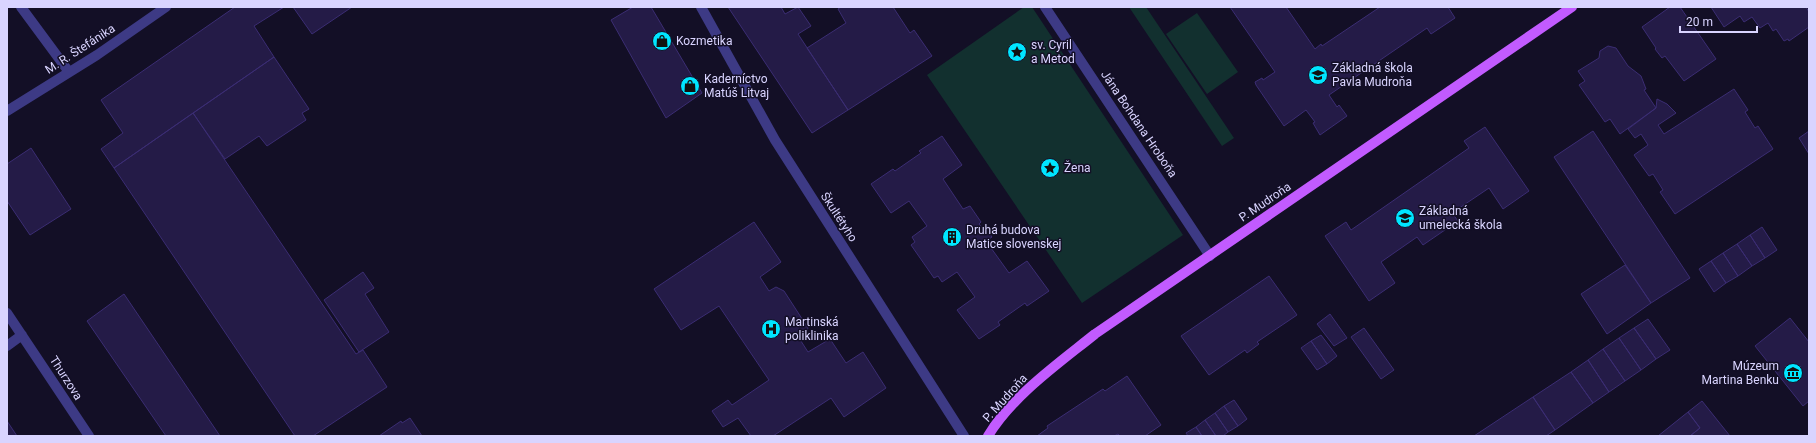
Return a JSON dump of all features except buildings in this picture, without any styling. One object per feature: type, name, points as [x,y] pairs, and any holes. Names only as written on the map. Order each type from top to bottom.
[{"type":"main road","name":"P. Mudroňa","points":[[988,436],[997,422],[1042,376],[1095,334],[1572,7]]},
{"type":"street","points":[[21,7],[69,72]]},
{"type":"street","name":"M. R. Štefánika","points":[[7,111],[69,72],[166,7]]},
{"type":"street","name":"Škultétyho","points":[[701,7],[789,163],[964,436]]},
{"type":"street","name":"Jána Bohdana Hroboňa","points":[[1045,7],[1210,256]]},
{"type":"street","name":"Thurzova","points":[[7,313],[89,436]]},
{"type":"street","points":[[7,346],[22,335]]},
{"type":"green space","points":[[1024,7],[1032,7],[1183,235],[1082,303],[927,75]]},
{"type":"green space","points":[[1129,7],[1146,7],[1234,138],[1222,146]]},
{"type":"green space","points":[[1197,13],[1238,72],[1207,94],[1166,34]]},
{"type":"place","name":"Kozmetika","points":[[662,41]]},
{"type":"place","name":"sv. Cyril a Metod","points":[[1017,52]]},
{"type":"place","name":"Základná škola Pavla Mudroňa","points":[[1318,75]]},
{"type":"place","name":"Kaderníctvo Matúš Litvaj","points":[[690,86]]},
{"type":"place","name":"Žena","points":[[1050,168]]},
{"type":"place","name":"Základná umelecká škola","points":[[1405,218]]},
{"type":"place","name":"Druhá budova Matice slovenskej","points":[[952,237]]},
{"type":"place","name":"Martinská poliklinika","points":[[771,329]]},
{"type":"place","name":"Múzeum Martina Benku","points":[[1793,373]]}]
